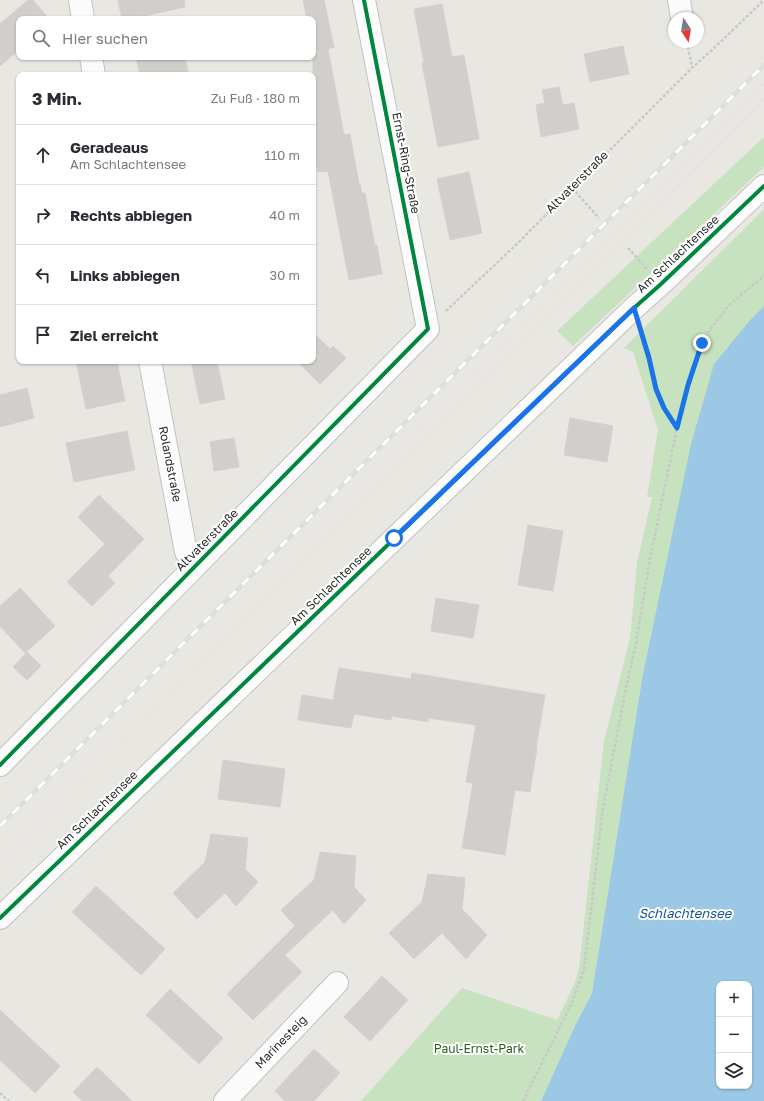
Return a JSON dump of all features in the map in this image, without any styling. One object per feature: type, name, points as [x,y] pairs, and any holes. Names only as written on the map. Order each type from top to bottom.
[{"type":"street","points":[[80,0],[83,16]]},
{"type":"street","name":"Ernst-Ring-Straße","points":[[364,0],[436,321]]},
{"type":"street","points":[[679,0],[681,12]]},
{"type":"street","points":[[92,60],[94,72]]},
{"type":"street","name":"Am Schlachtensee","points":[[2,913],[634,308],[764,186]]},
{"type":"street","name":"Altvaterstraße","points":[[0,765],[436,321]]},
{"type":"street","name":"Rolandstraße","points":[[151,364],[186,552],[197,563]]},
{"type":"street","name":"Marinesteig","points":[[225,1101],[337,983]]},
{"type":"path","points":[[688,48],[692,68]]},
{"type":"path","points":[[572,188],[600,218]]},
{"type":"path","points":[[628,248],[661,284]]},
{"type":"path","points":[[523,1101],[572,1003],[584,969],[603,808],[636,643],[650,560],[677,428],[688,385],[702,343],[709,331],[728,305],[764,276]]},
{"type":"path","points":[[634,308],[649,358],[656,389],[664,408],[677,428]]},
{"type":"path","points":[[0,1093],[9,1101]]},
{"type":"green space","points":[[764,137],[764,167],[573,346],[557,331]]},
{"type":"green space","name":"Paul-Ernst-Park","points":[[764,209],[764,306],[750,320],[714,364],[642,679],[592,993],[575,1026],[541,1101],[361,1101],[462,988],[557,1020],[574,985],[579,969],[604,741],[630,638],[637,563],[652,497],[647,497],[658,430],[633,352],[624,348]]},
{"type":"water","name":"Schlachtensee","points":[[764,306],[764,1101],[541,1101],[575,1026],[592,993],[642,679],[691,444],[714,364],[750,320]]},
{"type":"building","points":[[28,0],[33,0],[46,16],[16,16],[16,53],[0,66],[0,24]]},
{"type":"building","points":[[118,0],[184,0],[185,7],[144,16],[121,16]]},
{"type":"building","points":[[303,0],[324,0],[334,47],[328,49],[344,135],[350,134],[359,184],[362,193],[365,193],[382,274],[349,280],[328,171],[318,172],[316,161],[316,72],[313,72],[313,60],[316,60],[316,16],[306,16]]},
{"type":"building","points":[[442,4],[452,57],[464,55],[479,139],[438,147],[422,63],[424,63],[414,9]]},
{"type":"building","points":[[623,46],[629,74],[590,82],[584,54]]},
{"type":"building","points":[[137,60],[186,60],[188,72],[139,72]]},
{"type":"building","points":[[559,87],[563,105],[574,103],[579,129],[541,137],[536,105],[545,103],[542,90]]},
{"type":"building","points":[[469,172],[482,233],[450,240],[437,179]]},
{"type":"building","points":[[316,335],[330,349],[333,346],[346,358],[320,384],[300,364],[316,364]]},
{"type":"building","points":[[77,364],[118,364],[125,401],[86,409]]},
{"type":"building","points":[[192,364],[218,364],[225,399],[200,404]]},
{"type":"building","points":[[27,388],[34,418],[0,427],[0,395]]},
{"type":"building","points":[[570,418],[613,426],[607,462],[564,455]]},
{"type":"building","points":[[127,431],[135,470],[74,482],[66,443]]},
{"type":"building","points":[[234,438],[239,467],[214,471],[210,442]]},
{"type":"building","points":[[99,495],[144,539],[108,576],[115,583],[92,606],[67,582],[105,544],[78,517]]},
{"type":"building","points":[[528,525],[563,531],[553,591],[518,585]]},
{"type":"building","points":[[20,588],[55,626],[25,653],[0,626],[0,606]]},
{"type":"building","points":[[436,598],[479,605],[473,638],[431,631]]},
{"type":"building","points":[[27,652],[41,666],[27,680],[13,667]]},
{"type":"building","points":[[339,668],[411,679],[412,673],[545,695],[530,792],[515,790],[505,855],[462,848],[473,783],[466,782],[476,725],[428,718],[428,722],[392,716],[391,720],[354,714],[351,728],[298,720],[302,695],[333,700]]},
{"type":"building","points":[[223,760],[285,769],[280,807],[218,799]]},
{"type":"building","points":[[211,834],[248,838],[245,869],[258,882],[236,906],[225,893],[197,919],[173,893],[205,862]]},
{"type":"building","points":[[320,852],[356,856],[354,887],[366,900],[344,924],[333,910],[285,955],[302,972],[253,1020],[227,994],[295,926],[281,910],[314,880]]},
{"type":"building","points":[[428,874],[465,878],[462,909],[487,935],[466,959],[442,933],[414,959],[389,933],[422,902]]},
{"type":"building","points":[[96,886],[165,949],[141,975],[72,912]]},
{"type":"building","points":[[382,976],[408,1000],[370,1041],[344,1017]]},
{"type":"building","points":[[170,989],[223,1038],[199,1064],[146,1015]]},
{"type":"building","points":[[0,1010],[60,1066],[35,1093],[0,1060]]},
{"type":"building","points":[[314,1049],[340,1073],[314,1101],[285,1101],[275,1091]]},
{"type":"building","points":[[97,1067],[132,1101],[82,1101],[73,1092]]},
{"type":"tram line","points":[[0,844],[764,82]]},
{"type":"tram line","points":[[0,861],[764,99]]},
{"type":"railway","points":[[0,826],[764,65]]},
{"type":"cycle path","points":[[0,765],[428,329],[364,0]]},
{"type":"cycle path","points":[[0,918],[634,308],[764,186]]},
{"type":"route","points":[[394,538],[634,308],[649,358],[656,389],[664,408],[677,428],[688,385],[702,343]]}]
